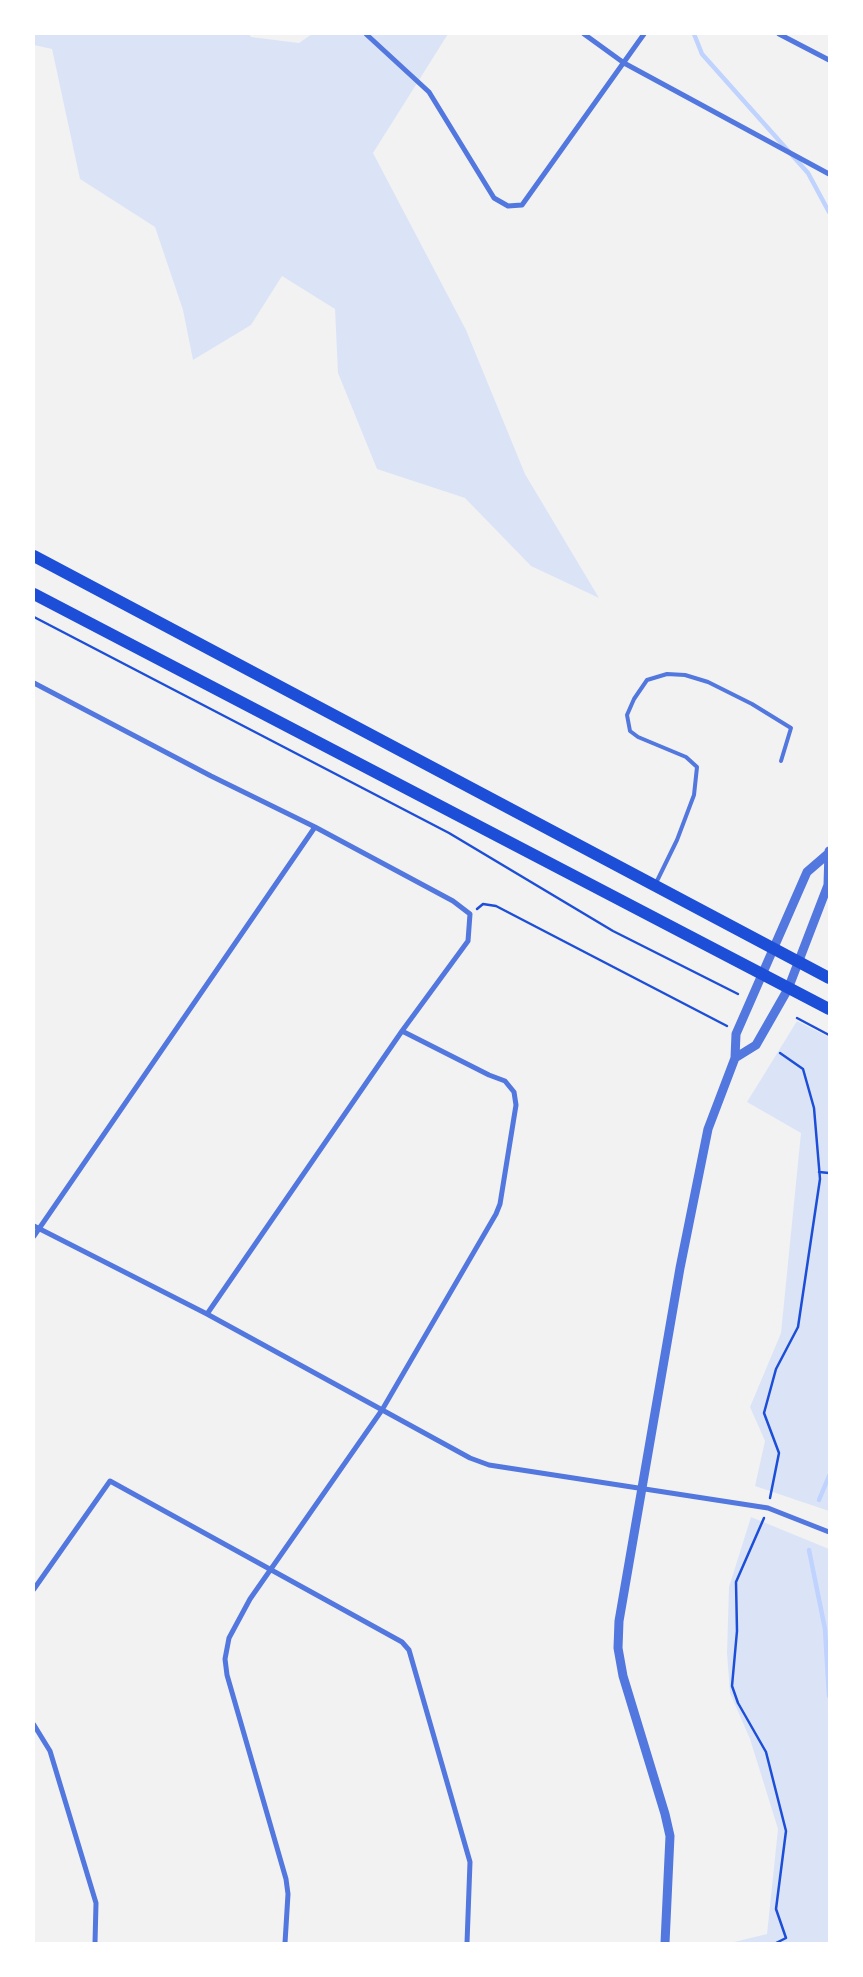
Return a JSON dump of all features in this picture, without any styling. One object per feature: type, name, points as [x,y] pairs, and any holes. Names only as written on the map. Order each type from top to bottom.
[{"type":"main road","points":[[34,556],[829,978]]},
{"type":"main road","points":[[34,594],[829,1010]]},
{"type":"street","points":[[366,34],[429,92],[494,198],[508,206],[522,205],[644,34]]},
{"type":"street","points":[[584,34],[624,63],[829,174]]},
{"type":"street","points":[[779,34],[829,60]]},
{"type":"street","points":[[34,683],[211,776],[315,827],[453,901],[470,914],[468,941],[402,1031],[207,1314]]},
{"type":"street","points":[[34,1236],[36,1227],[315,827]]},
{"type":"street","points":[[735,1058],[756,1045],[788,989],[828,885],[829,851]]},
{"type":"street","points":[[665,1943],[670,1836],[623,1676],[618,1648],[619,1621],[680,1268],[708,1130],[735,1058],[736,1034],[775,949],[807,872],[829,851]]},
{"type":"street","points":[[285,1943],[288,1894],[286,1879],[226,1675],[225,1659],[229,1638],[237,1620],[382,1410],[498,1209],[516,1100],[512,1088],[505,1081],[488,1075],[402,1031]]},
{"type":"street","points":[[36,1227],[207,1314],[470,1458],[489,1464],[768,1508],[829,1532]]},
{"type":"street","points":[[34,1589],[110,1481],[270,1571],[398,1639],[409,1650],[470,1862],[467,1943]]},
{"type":"street","points":[[34,1725],[47,1743],[52,1756],[96,1903],[96,1943]]},
{"type":"lane","points":[[655,885],[677,840],[694,795],[697,767],[686,757],[638,737],[630,731],[627,715],[634,699],[647,680],[667,674],[685,674],[708,682],[752,704],[791,728],[789,741],[781,761]]},
{"type":"path","points":[[34,617],[448,833],[613,931],[738,994]]},
{"type":"path","points":[[470,914],[483,904],[496,906],[727,1026]]},
{"type":"path","points":[[797,1018],[829,1035]]},
{"type":"path","points":[[776,1943],[786,1938],[776,1909],[786,1831],[766,1752],[738,1703],[732,1686],[737,1631],[736,1582],[768,1508],[779,1453],[764,1413],[776,1369],[798,1327],[819,1172],[814,1108],[803,1069],[780,1053]]},
{"type":"path","points":[[819,1172],[829,1173]]},
{"type":"shaded area","points":[[34,34],[249,34],[251,37],[299,43],[312,34],[448,34],[373,153],[466,330],[525,474],[599,598],[531,566],[465,498],[377,469],[338,373],[335,309],[282,276],[251,325],[193,360],[183,310],[155,227],[80,179],[52,49],[34,45]]},
{"type":"shaded area","points":[[797,1021],[829,1037],[829,1511],[755,1486],[765,1441],[750,1407],[781,1333],[801,1133],[747,1102]]},
{"type":"shaded area","points":[[751,1517],[829,1549],[829,1943],[730,1943],[767,1934],[778,1829],[750,1739],[730,1693],[727,1653],[729,1587]]},
{"type":"waterway","points":[[694,34],[702,54],[808,173],[829,212]]},
{"type":"waterway","points":[[819,1500],[829,1476]]},
{"type":"waterway","points":[[809,1550],[825,1629],[829,1696]]}]
